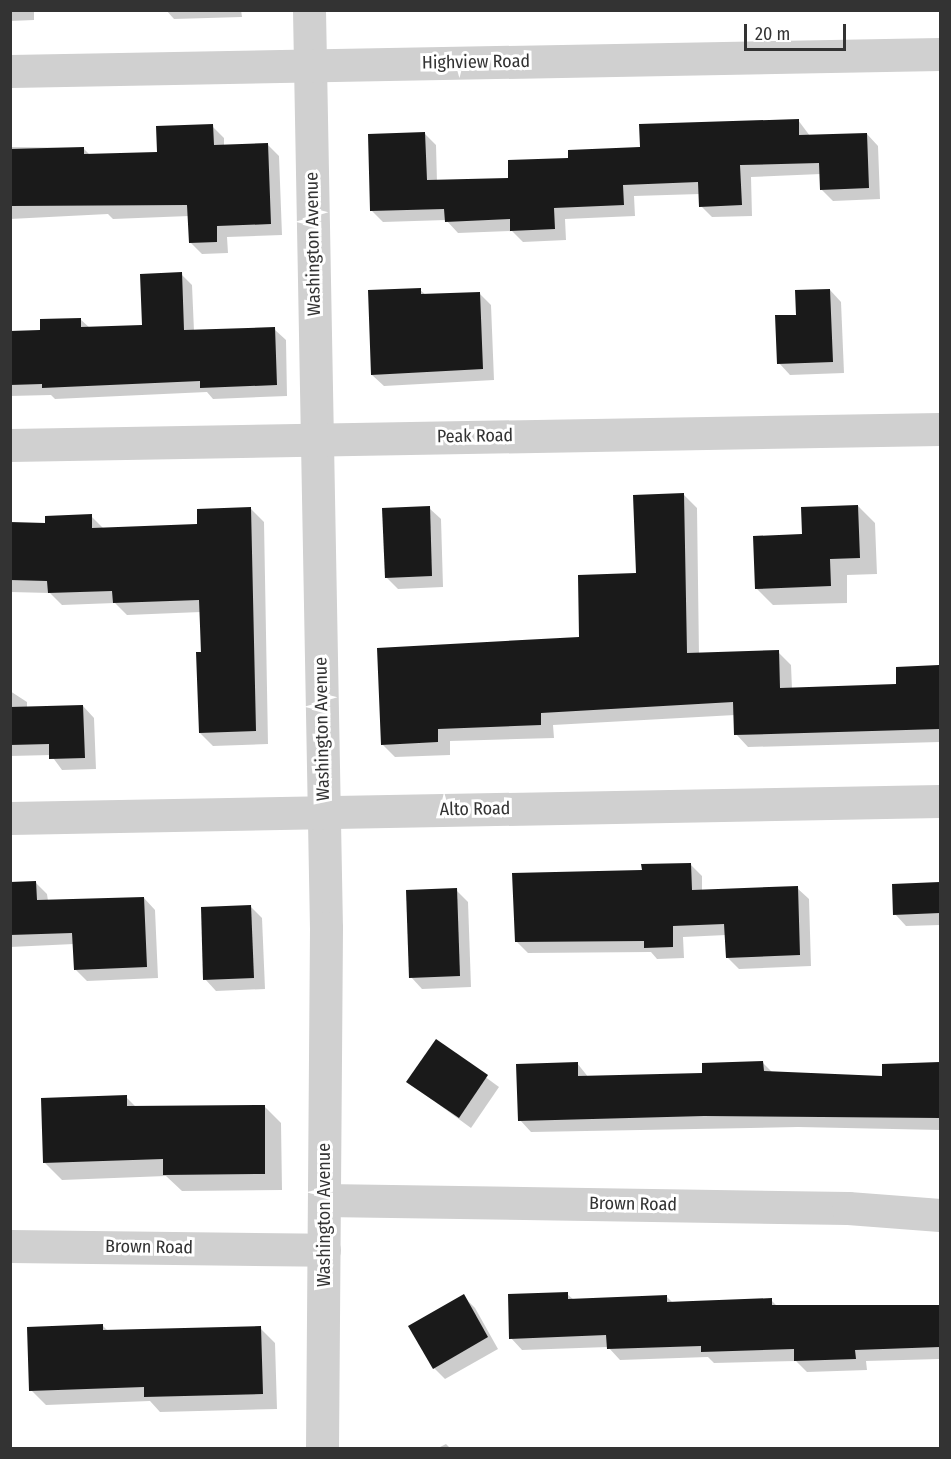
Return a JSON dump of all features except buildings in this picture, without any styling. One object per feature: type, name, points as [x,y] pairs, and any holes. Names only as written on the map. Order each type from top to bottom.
[{"type":"street","name":"Washington Avenue","points":[[309,10],[324,812],[322,1449]]},
{"type":"street","name":"Highview Road","points":[[10,70],[940,54]]},
{"type":"street","name":"Peak Road","points":[[10,445],[940,429]]},
{"type":"street","name":"Alto Road","points":[[10,818],[940,801]]},
{"type":"street","name":"Brown Road","points":[[324,1200],[848,1208],[940,1215]]},
{"type":"street","name":"Brown Road","points":[[10,1245],[324,1250]]}]
